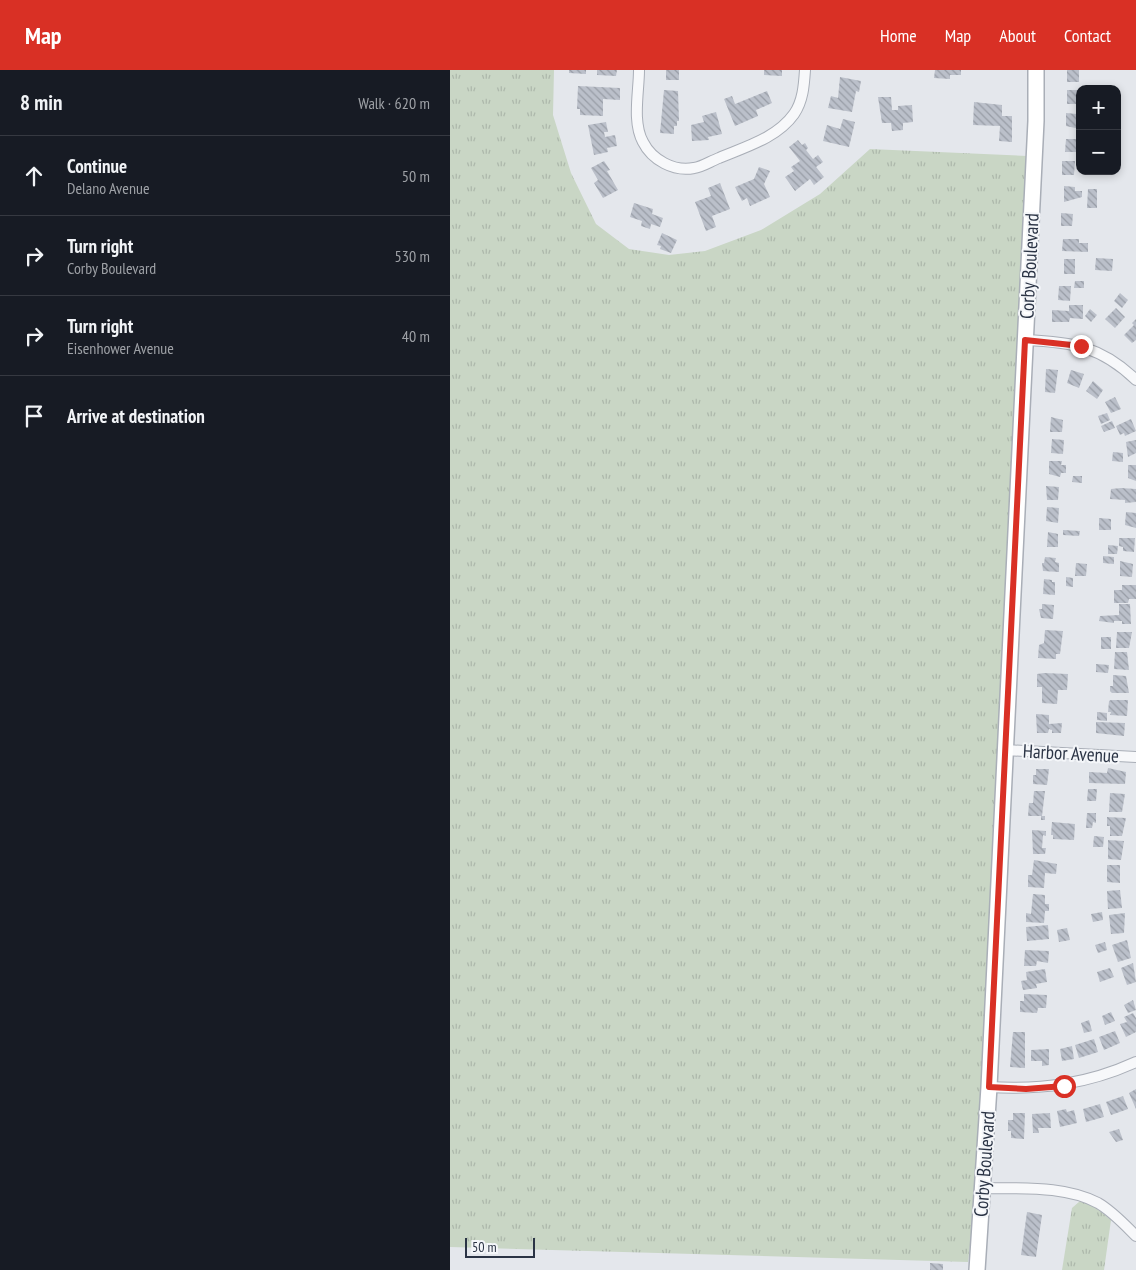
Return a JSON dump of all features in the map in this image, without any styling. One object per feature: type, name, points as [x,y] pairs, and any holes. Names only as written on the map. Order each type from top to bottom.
[{"type":"street","points":[[639,70],[638,122],[642,141],[658,160],[669,166],[682,168],[694,168],[755,142],[780,128],[795,113],[802,98],[805,70]]},
{"type":"street","name":"Corby Boulevard","points":[[977,1270],[989,1087],[1036,121],[1036,70]]},
{"type":"street","points":[[1025,340],[1081,346],[1118,363],[1136,380]]},
{"type":"street","name":"Harbor Avenue","points":[[1005,750],[1136,757]]},
{"type":"street","points":[[989,1087],[1026,1089],[1064,1086],[1101,1077],[1136,1062]]},
{"type":"street","points":[[983,1188],[1059,1192],[1083,1197],[1109,1211],[1136,1236]]},
{"type":"green space","points":[[450,70],[554,70],[553,115],[571,173],[596,224],[629,249],[669,255],[705,251],[761,230],[820,194],[870,149],[1027,156],[977,1187],[968,1262],[450,1247]]},
{"type":"green space","points":[[1080,1201],[1094,1206],[1111,1220],[1104,1270],[1062,1270],[1072,1208]]},
{"type":"building","points":[[569,70],[586,70],[586,74],[569,73]]},
{"type":"building","points":[[597,70],[617,70],[616,76],[597,75]]},
{"type":"building","points":[[666,70],[679,70],[679,80],[666,80]]},
{"type":"building","points":[[764,70],[782,70],[782,76],[764,75]]},
{"type":"building","points":[[935,70],[961,70],[961,75],[950,75],[950,79],[934,78]]},
{"type":"building","points":[[1067,70],[1079,70],[1079,82],[1067,82]]},
{"type":"building","points":[[840,77],[861,81],[859,92],[856,91],[852,112],[828,108],[831,96],[838,98]]},
{"type":"building","points":[[578,86],[620,88],[620,100],[603,99],[603,116],[580,115],[580,109],[577,109]]},
{"type":"building","points":[[664,90],[678,91],[679,121],[677,121],[677,126],[674,126],[674,134],[660,133]]},
{"type":"building","points":[[1067,90],[1076,90],[1076,104],[1067,104]]},
{"type":"building","points":[[767,91],[772,103],[756,110],[758,116],[735,126],[724,99],[732,96],[735,104]]},
{"type":"building","points":[[878,97],[891,97],[892,110],[898,110],[898,106],[912,105],[913,122],[903,123],[903,130],[892,131],[891,123],[882,123]]},
{"type":"building","points":[[974,102],[1002,105],[1002,116],[1012,116],[1012,142],[999,141],[1000,126],[973,125]]},
{"type":"building","points":[[716,112],[722,134],[708,137],[709,140],[692,141],[691,125],[704,122],[702,116]]},
{"type":"building","points":[[1066,113],[1076,114],[1076,128],[1066,126]]},
{"type":"building","points":[[843,119],[855,122],[849,147],[823,141],[827,125],[840,129]]},
{"type":"building","points":[[606,122],[608,132],[604,132],[605,137],[615,135],[617,146],[607,148],[608,152],[594,155],[588,125]]},
{"type":"building","points":[[1066,139],[1076,139],[1076,152],[1065,152]]},
{"type":"building","points":[[798,140],[802,145],[805,143],[808,148],[806,150],[813,159],[818,155],[823,162],[816,167],[824,177],[814,185],[810,179],[795,191],[785,177],[794,171],[791,167],[800,161],[789,147]]},
{"type":"building","points":[[604,161],[610,170],[607,171],[618,190],[603,198],[594,183],[598,180],[591,168]]},
{"type":"building","points":[[1062,161],[1075,161],[1074,175],[1062,175]]},
{"type":"building","points":[[759,167],[770,171],[764,184],[770,197],[750,206],[747,198],[742,201],[735,187],[754,179]]},
{"type":"building","points":[[720,183],[730,209],[712,216],[716,227],[706,231],[695,202],[711,196],[708,188]]},
{"type":"building","points":[[1064,186],[1075,187],[1075,191],[1082,191],[1082,197],[1064,202]]},
{"type":"building","points":[[1088,189],[1097,189],[1097,208],[1087,208]]},
{"type":"building","points":[[634,203],[653,209],[652,214],[663,218],[660,227],[651,224],[650,229],[641,226],[642,221],[630,217]]},
{"type":"building","points":[[1061,213],[1073,214],[1072,226],[1061,226]]},
{"type":"building","points":[[662,233],[677,240],[671,253],[660,249],[661,246],[657,245]]},
{"type":"building","points":[[1063,239],[1079,239],[1079,243],[1088,243],[1088,252],[1062,251]]},
{"type":"building","points":[[1096,258],[1113,259],[1112,271],[1095,270]]},
{"type":"building","points":[[1064,259],[1075,259],[1075,274],[1064,274]]},
{"type":"building","points":[[1075,281],[1084,281],[1084,288],[1074,288]]},
{"type":"building","points":[[1059,286],[1071,286],[1070,301],[1058,300]]},
{"type":"building","points":[[1120,293],[1128,300],[1122,308],[1114,301]]},
{"type":"building","points":[[1069,305],[1083,305],[1083,319],[1070,318],[1069,322],[1052,322],[1052,310],[1069,311]]},
{"type":"building","points":[[1116,308],[1125,317],[1115,328],[1105,319]]},
{"type":"building","points":[[1090,309],[1097,315],[1091,322],[1085,316]]},
{"type":"building","points":[[1136,319],[1136,340],[1132,343],[1124,335],[1134,325],[1132,323]]},
{"type":"building","points":[[1046,369],[1058,370],[1055,393],[1045,392]]},
{"type":"building","points":[[1071,370],[1084,374],[1079,388],[1067,383]]},
{"type":"building","points":[[1093,381],[1103,390],[1097,399],[1086,391]]},
{"type":"building","points":[[1115,397],[1121,409],[1111,413],[1105,402]]},
{"type":"building","points":[[1107,413],[1110,420],[1101,424],[1098,416]]},
{"type":"building","points":[[1051,417],[1063,420],[1062,432],[1050,432]]},
{"type":"building","points":[[1131,419],[1136,431],[1125,436],[1124,433],[1120,435],[1116,426]]},
{"type":"building","points":[[1112,421],[1115,428],[1104,432],[1101,426]]},
{"type":"building","points":[[1052,439],[1064,440],[1063,454],[1051,453]]},
{"type":"building","points":[[1136,440],[1136,453],[1128,457],[1126,442]]},
{"type":"building","points":[[1113,452],[1123,453],[1123,462],[1112,461]]},
{"type":"building","points":[[1049,461],[1062,461],[1061,465],[1066,465],[1066,473],[1061,473],[1060,477],[1049,474]]},
{"type":"building","points":[[1128,465],[1136,465],[1136,481],[1128,478]]},
{"type":"building","points":[[1073,476],[1082,476],[1082,483],[1072,482]]},
{"type":"building","points":[[1046,486],[1059,487],[1058,500],[1047,500]]},
{"type":"building","points":[[1111,489],[1136,489],[1136,502],[1125,503],[1125,500],[1110,499]]},
{"type":"building","points":[[1047,507],[1059,508],[1058,523],[1046,521]]},
{"type":"building","points":[[1126,512],[1136,513],[1136,528],[1125,525]]},
{"type":"building","points":[[1099,518],[1111,519],[1111,530],[1099,530]]},
{"type":"building","points":[[1063,530],[1080,531],[1079,536],[1063,535]]},
{"type":"building","points":[[1048,532],[1058,534],[1058,547],[1047,547]]},
{"type":"building","points":[[1119,538],[1135,538],[1134,552],[1123,551],[1123,547],[1119,546]]},
{"type":"building","points":[[1108,545],[1118,546],[1117,554],[1108,554]]},
{"type":"building","points":[[1103,556],[1114,557],[1114,564],[1103,563]]},
{"type":"building","points":[[1045,557],[1056,558],[1055,562],[1059,563],[1059,572],[1043,571],[1042,563],[1044,563]]},
{"type":"building","points":[[1120,561],[1133,564],[1132,577],[1120,576]]},
{"type":"building","points":[[1076,563],[1087,564],[1086,576],[1075,576]]},
{"type":"building","points":[[1066,577],[1073,578],[1073,587],[1066,586]]},
{"type":"building","points":[[1044,579],[1055,582],[1055,595],[1043,594]]},
{"type":"building","points":[[1122,585],[1136,585],[1136,599],[1129,599],[1128,603],[1114,603],[1114,590],[1122,590]]},
{"type":"building","points":[[1042,604],[1054,605],[1053,619],[1041,618],[1039,609],[1042,609]]},
{"type":"building","points":[[1119,604],[1130,604],[1131,624],[1122,624],[1122,621],[1114,621],[1114,623],[1099,621],[1100,616],[1119,615]]},
{"type":"building","points":[[1045,630],[1063,631],[1060,654],[1056,654],[1056,659],[1038,658],[1039,645],[1044,643]]},
{"type":"building","points":[[1117,632],[1132,632],[1129,648],[1116,648]]},
{"type":"building","points":[[1101,637],[1111,637],[1111,649],[1101,649]]},
{"type":"building","points":[[1115,652],[1127,652],[1129,670],[1114,669]]},
{"type":"building","points":[[1096,664],[1109,665],[1108,673],[1096,672]]},
{"type":"building","points":[[1037,674],[1068,674],[1067,690],[1058,690],[1057,704],[1042,703],[1042,687],[1037,687]]},
{"type":"building","points":[[1113,675],[1126,676],[1129,693],[1112,693],[1110,691],[1110,686],[1113,686]]},
{"type":"building","points":[[1128,700],[1127,716],[1110,715],[1111,712],[1108,712],[1109,701]]},
{"type":"building","points":[[1097,712],[1107,713],[1107,721],[1097,720]]},
{"type":"building","points":[[1036,714],[1049,715],[1049,724],[1062,723],[1061,733],[1052,733],[1052,730],[1049,729],[1048,733],[1037,733]]},
{"type":"building","points":[[1096,722],[1125,723],[1124,736],[1096,733]]},
{"type":"building","points":[[1108,768],[1126,772],[1125,784],[1089,783],[1089,772],[1107,773]]},
{"type":"building","points":[[1036,769],[1049,769],[1047,785],[1033,784],[1033,775],[1036,775]]},
{"type":"building","points":[[1088,789],[1097,789],[1096,801],[1087,801]]},
{"type":"building","points":[[1034,791],[1045,791],[1042,816],[1045,816],[1045,820],[1041,820],[1041,816],[1028,816],[1029,803],[1033,803]]},
{"type":"building","points":[[1110,793],[1125,794],[1122,812],[1109,812]]},
{"type":"building","points":[[1087,813],[1096,813],[1096,823],[1093,822],[1092,828],[1086,828]]},
{"type":"building","points":[[1107,817],[1126,818],[1122,836],[1110,836],[1110,826],[1107,826]]},
{"type":"building","points":[[1052,822],[1075,824],[1074,840],[1053,839],[1053,835],[1051,835]]},
{"type":"building","points":[[1032,830],[1046,831],[1046,836],[1043,835],[1042,848],[1046,848],[1045,854],[1033,854]]},
{"type":"building","points":[[1094,836],[1104,837],[1103,847],[1093,847]]},
{"type":"building","points":[[1108,840],[1124,841],[1121,860],[1108,859]]},
{"type":"building","points":[[1034,860],[1057,864],[1056,874],[1045,873],[1044,888],[1028,887],[1028,875],[1032,875]]},
{"type":"building","points":[[1107,865],[1120,865],[1120,883],[1107,882]]},
{"type":"building","points":[[1120,890],[1122,908],[1108,909],[1107,891]]},
{"type":"building","points":[[1033,894],[1045,895],[1045,904],[1049,904],[1049,911],[1045,911],[1044,923],[1026,922],[1026,913],[1031,914]]},
{"type":"building","points":[[1102,912],[1103,920],[1093,922],[1091,914]]},
{"type":"building","points":[[1125,913],[1124,933],[1111,934],[1109,915]]},
{"type":"building","points":[[1048,925],[1049,939],[1027,941],[1026,927]]},
{"type":"building","points":[[1067,928],[1070,940],[1059,942],[1057,930]]},
{"type":"building","points":[[1127,940],[1131,958],[1118,962],[1112,945]]},
{"type":"building","points":[[1105,942],[1107,950],[1098,953],[1095,945]]},
{"type":"building","points":[[1025,950],[1049,951],[1048,963],[1037,961],[1036,966],[1024,966]]},
{"type":"building","points":[[1133,963],[1136,982],[1127,985],[1121,968]]},
{"type":"building","points":[[1110,968],[1114,977],[1100,982],[1097,972]]},
{"type":"building","points":[[1045,969],[1047,982],[1036,984],[1037,988],[1023,990],[1021,981],[1027,980],[1026,972]]},
{"type":"building","points":[[1024,994],[1047,995],[1046,1008],[1038,1008],[1037,1013],[1020,1012],[1020,1001],[1024,1001]]},
{"type":"building","points":[[1133,1000],[1136,1010],[1128,1013],[1124,1005]]},
{"type":"building","points":[[1111,1012],[1115,1021],[1105,1025],[1102,1016]]},
{"type":"building","points":[[1133,1013],[1136,1018],[1136,1032],[1126,1037],[1120,1024],[1127,1022],[1124,1017]]},
{"type":"building","points":[[1089,1020],[1092,1031],[1084,1033],[1081,1023]]},
{"type":"building","points":[[1115,1031],[1120,1043],[1104,1050],[1099,1037]]},
{"type":"building","points":[[1013,1032],[1025,1032],[1025,1068],[1010,1067]]},
{"type":"building","points":[[1094,1039],[1098,1052],[1079,1058],[1075,1045]]},
{"type":"building","points":[[1072,1046],[1074,1059],[1062,1061],[1060,1049]]},
{"type":"building","points":[[1049,1049],[1049,1065],[1042,1066],[1042,1061],[1031,1061],[1031,1050]]},
{"type":"building","points":[[1136,1089],[1136,1109],[1129,1093]]},
{"type":"building","points":[[1123,1096],[1128,1109],[1111,1115],[1106,1102]]},
{"type":"building","points":[[1100,1104],[1104,1117],[1086,1122],[1083,1109]]},
{"type":"building","points":[[1066,1109],[1067,1112],[1074,1110],[1077,1123],[1060,1127],[1057,1111]]},
{"type":"building","points":[[1013,1113],[1025,1113],[1024,1139],[1011,1138],[1011,1131],[1008,1131],[1008,1120],[1013,1120]]},
{"type":"building","points":[[1050,1113],[1051,1128],[1038,1128],[1039,1133],[1033,1133],[1032,1114]]},
{"type":"building","points":[[1119,1129],[1123,1140],[1116,1142],[1109,1132]]},
{"type":"building","points":[[1027,1212],[1042,1215],[1036,1257],[1021,1255]]},
{"type":"building","points":[[930,1263],[943,1264],[943,1270],[930,1270]]},
{"type":"route","points":[[1064,1086],[1026,1089],[989,1087],[1025,340],[1081,346]]}]
